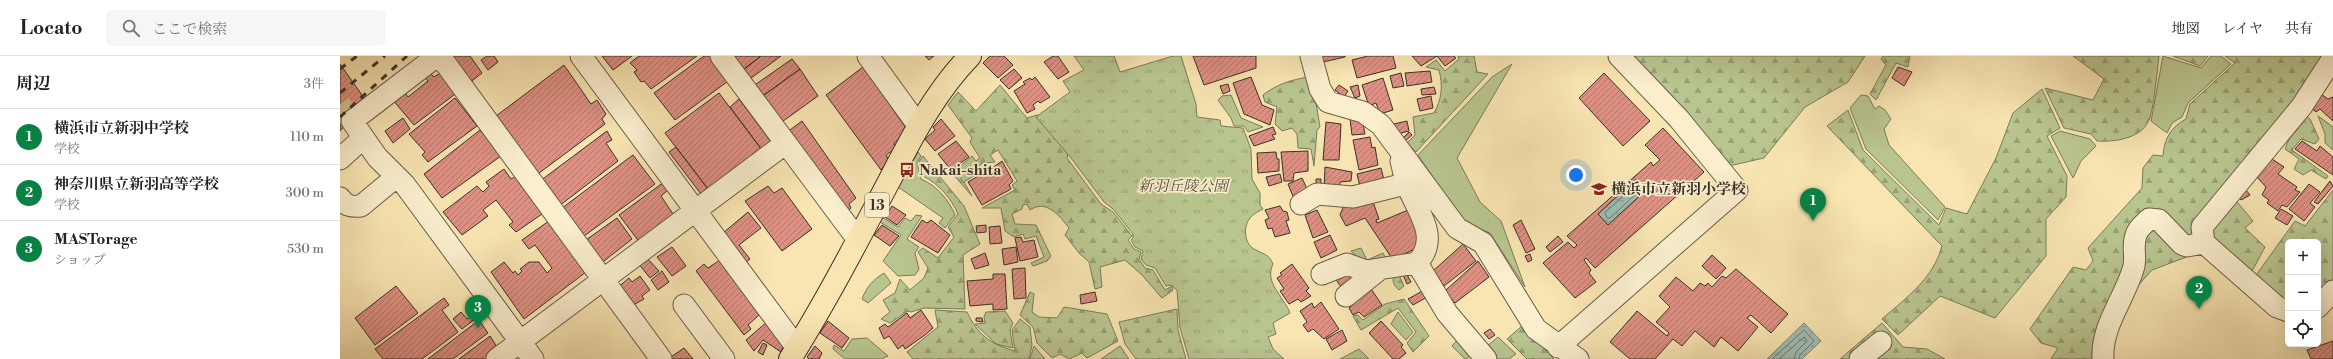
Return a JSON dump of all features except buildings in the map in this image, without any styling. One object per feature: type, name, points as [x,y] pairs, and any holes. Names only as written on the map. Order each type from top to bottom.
[{"type":"main road","name":"13","points":[[794,353],[858,240],[918,125],[945,86],[970,56]]},
{"type":"street","points":[[533,359],[405,185],[377,157],[352,121],[439,56],[661,359]]},
{"type":"street","points":[[581,56],[694,211],[794,353]]},
{"type":"street","points":[[721,56],[858,240]]},
{"type":"street","points":[[868,56],[918,125]]},
{"type":"street","points":[[1311,56],[1320,89],[1328,102],[1363,112],[1381,125],[1457,228],[1483,243],[1536,329],[1558,347],[1578,359]]},
{"type":"street","points":[[1558,347],[1736,190],[1679,119],[1619,56]]},
{"type":"street","points":[[2285,310],[2277,306],[2204,243],[2202,227],[2302,106],[2333,58]]},
{"type":"street","points":[[340,159],[363,138]]},
{"type":"street","points":[[497,359],[786,143]]},
{"type":"street","points":[[1322,274],[1347,264],[1366,271],[1417,263],[1425,254],[1428,240],[1422,214],[1406,182],[1398,149]]},
{"type":"street","points":[[340,198],[345,204],[354,207],[361,206],[396,177]]},
{"type":"street","points":[[1301,204],[1317,194],[1353,198],[1397,186],[1406,182]]},
{"type":"street","points":[[2103,359],[2107,331],[2134,264],[2132,247],[2136,234],[2142,225],[2150,219],[2159,220],[2182,244],[2187,246],[2204,243]]},
{"type":"street","points":[[1417,263],[1447,313],[1486,359]]},
{"type":"street","points":[[1346,296],[1380,269]]},
{"type":"street","points":[[2321,305],[2333,291]]},
{"type":"street","points":[[684,305],[724,359]]},
{"type":"street","points":[[1860,359],[1880,342]]},
{"type":"green space","name":"新羽丘陵公園","points":[[1074,56],[1114,56],[1120,72],[1173,56],[1181,56],[1196,104],[1197,117],[1220,120],[1221,126],[1243,128],[1251,149],[1252,179],[1260,193],[1260,205],[1263,209],[1249,219],[1246,228],[1246,238],[1250,246],[1270,258],[1273,264],[1271,277],[1273,283],[1290,313],[1273,323],[1276,334],[1268,337],[1273,349],[1284,359],[1189,359],[1180,328],[1177,290],[1171,285],[1166,286],[1155,268],[1146,265],[1141,259],[1143,251],[1135,247],[1131,240],[1133,238],[1133,234],[1113,209],[1104,202],[1071,158],[1036,117],[1070,92],[1063,81],[1084,70]]},
{"type":"green space","points":[[1458,56],[1474,56],[1477,72],[1488,74],[1416,152],[1407,143],[1415,135],[1413,117],[1434,113],[1439,103],[1441,92],[1439,70],[1426,67],[1436,60],[1445,71],[1459,59]]},
{"type":"green space","points":[[1630,56],[1865,56],[1848,82],[1805,107],[1764,158],[1729,166]]},
{"type":"green space","points":[[1883,56],[1910,56],[1908,67],[1896,63],[1876,100],[1870,94],[1886,65],[1881,59]]},
{"type":"green space","points":[[2073,56],[2159,56],[2151,114],[2149,120],[2140,131],[2134,135],[2119,140],[2097,141],[2091,134],[2064,128],[2045,88],[2093,100],[2104,79]]},
{"type":"green space","points":[[2163,56],[2201,68],[2211,56],[2221,56],[2231,64],[2188,103],[2182,117],[2172,123],[2167,133],[2151,121]]},
{"type":"green space","points":[[2173,56],[2208,56],[2200,66]]},
{"type":"green space","points":[[2225,56],[2327,56],[2265,145],[2190,236],[2192,255],[2152,270],[2136,288],[2110,348],[2111,359],[2051,359],[2058,348],[2041,343],[2030,329],[2073,267],[2086,270],[2093,261],[2088,248],[2142,188],[2143,168],[2153,155],[2163,156],[2165,144],[2169,134],[2176,126],[2186,119],[2190,104],[2235,63]]},
{"type":"green space","points":[[1512,64],[1457,158],[1480,202],[1501,221],[1525,287],[1490,233],[1464,222],[1418,155],[1492,77]]},
{"type":"green space","points":[[1308,77],[1316,103],[1320,127],[1317,130],[1314,166],[1311,149],[1298,148],[1297,134],[1292,128],[1282,131],[1275,124],[1277,107],[1265,102],[1263,95],[1284,83]]},
{"type":"green space","points":[[1000,85],[1027,118],[1037,115],[1052,118],[1054,139],[1064,141],[1070,146],[1067,158],[1101,204],[1113,212],[1132,236],[1128,240],[1134,249],[1141,252],[1139,259],[1145,268],[1153,270],[1165,290],[1172,286],[1173,290],[1162,298],[1142,275],[1125,260],[1100,267],[1102,287],[1095,289],[1089,262],[1079,253],[1065,235],[1069,228],[1065,223],[1047,207],[1041,206],[1030,210],[1027,204],[1023,205],[1022,209],[1012,214],[1015,224],[1036,225],[1051,256],[1047,261],[1033,266],[1031,263],[1044,257],[1036,236],[1025,239],[1023,234],[1014,237],[1005,231],[1001,208],[982,208],[1015,190],[1012,185],[1017,181],[998,150],[990,155],[995,162],[983,163],[977,167],[977,174],[964,182],[972,196],[952,173],[972,156],[976,161],[980,158],[970,142],[972,138],[948,105],[958,92],[976,111]]},
{"type":"green space","points":[[2042,89],[2060,128],[2047,136],[2067,176],[2066,197],[2046,219],[2046,256],[1995,318],[1940,296],[1898,335],[1882,319],[1910,295],[1926,278],[1938,258],[1942,246],[1827,126],[1848,110],[1863,150],[1939,225],[1946,208],[1967,214],[1996,158],[2013,113]]},
{"type":"green space","points":[[1231,95],[1241,118],[1263,127],[1248,132],[1244,126],[1234,126],[1231,118],[1218,100],[1222,96]]},
{"type":"green space","points":[[1861,95],[1868,96],[1875,109],[1879,106],[1885,110],[1891,119],[1884,129],[1889,145],[1945,207],[1938,220],[1866,149],[1850,108]]},
{"type":"green space","points":[[2306,116],[2310,119],[2319,139],[2315,144],[2301,139],[2292,150],[2328,176],[2326,179],[2311,170],[2303,175],[2294,169],[2299,159],[2285,149],[2290,137],[2298,129],[2296,122]]},
{"type":"green space","points":[[2318,116],[2333,127],[2333,150],[2325,143],[2325,134]]},
{"type":"green space","points":[[2060,131],[2090,139],[2096,146],[2081,161],[2073,178],[2051,136]]},
{"type":"green space","points":[[918,152],[921,156],[917,163],[921,179],[937,189],[949,204],[955,215],[945,228],[939,223],[943,218],[898,187]]},
{"type":"green space","points":[[923,156],[964,206],[980,244],[963,255],[965,309],[924,308],[911,312],[908,311],[890,323],[881,319],[890,312],[883,300],[895,293],[900,279],[910,290],[924,278],[928,268],[918,252],[923,248],[938,258],[954,237],[948,227],[958,214],[952,202],[944,192],[929,179],[923,176],[919,162]]},
{"type":"green space","points":[[2333,190],[2333,286],[2321,300],[2321,239],[2285,239],[2285,304],[2254,278],[2295,221],[2305,226]]},
{"type":"green space","points":[[2233,197],[2253,221],[2245,228],[2265,247],[2251,273],[2209,240],[2207,228]]},
{"type":"green space","points":[[916,215],[922,216],[907,239],[919,247],[915,253],[919,269],[915,275],[898,276],[883,261],[901,235],[880,222],[882,217],[898,227],[905,218],[911,221]]},
{"type":"green space","points":[[1361,248],[1367,260],[1383,253],[1387,261],[1367,269],[1351,251]]},
{"type":"green space","points":[[884,273],[891,283],[868,303],[862,299],[866,290],[871,284]]},
{"type":"green space","points":[[1395,273],[1399,275],[1404,286],[1399,290],[1393,282]]},
{"type":"green space","points":[[1030,292],[1034,294],[1032,312],[1039,317],[1057,318],[1064,307],[1107,314],[1118,341],[1087,358],[1082,353],[1069,359],[1060,354],[1052,358],[1037,343],[1033,327],[1020,315]]},
{"type":"green space","points":[[1404,299],[1429,336],[1413,352],[1407,343],[1416,332],[1398,308],[1361,330],[1353,316],[1358,315],[1363,320],[1385,304]]},
{"type":"green space","points":[[1177,309],[1178,330],[1186,359],[1136,359],[1125,344],[1119,322]]},
{"type":"green space","points":[[935,310],[967,312],[980,333],[986,338],[998,345],[1015,351],[1012,330],[1020,319],[1030,327],[1032,345],[1029,359],[913,359],[907,352],[938,327]]},
{"type":"green space","points":[[1005,311],[1013,323],[1010,330],[1013,348],[996,344],[975,324],[985,323],[984,317],[986,312]]},
{"type":"green space","points":[[1398,312],[1413,332],[1406,340],[1391,324]]},
{"type":"green space","points":[[1882,323],[1903,347],[1927,349],[1945,359],[1840,359]]},
{"type":"green space","points":[[1523,325],[1554,359],[1527,359],[1507,339]]},
{"type":"green space","points":[[1498,337],[1516,354],[1509,359],[1495,359],[1485,348]]},
{"type":"green space","points":[[867,338],[888,356],[881,359],[845,359],[833,349],[834,345],[844,351],[852,339]]},
{"type":"green space","points":[[1459,338],[1474,355],[1465,359],[1452,346]]},
{"type":"green space","points":[[1034,346],[1045,359],[1030,359]]},
{"type":"green space","points":[[1120,346],[1129,359],[1101,359]]},
{"type":"green space","points":[[1359,349],[1369,359],[1340,359]]},
{"type":"water","points":[[1636,179],[1646,190],[1608,225],[1598,214]]},
{"type":"water","points":[[1804,323],[1821,341],[1802,359],[1767,359]]},
{"type":"tunnel","points":[[340,104],[352,121]]},
{"type":"railway","points":[[340,69],[357,56]]},
{"type":"railway","points":[[340,93],[385,56]]},
{"type":"railway","points":[[340,117],[407,56]]},
{"type":"place","name":"Nakai-shita","points":[[907,170]]},
{"type":"place","name":"横浜市立新羽小学校","points":[[1599,189]]},
{"type":"place","name":"横浜市立新羽中学校","points":[[1813,221]]},
{"type":"place","name":"神奈川県立新羽高等学校","points":[[2199,309]]},
{"type":"place","name":"MASTorage","points":[[478,328]]}]
